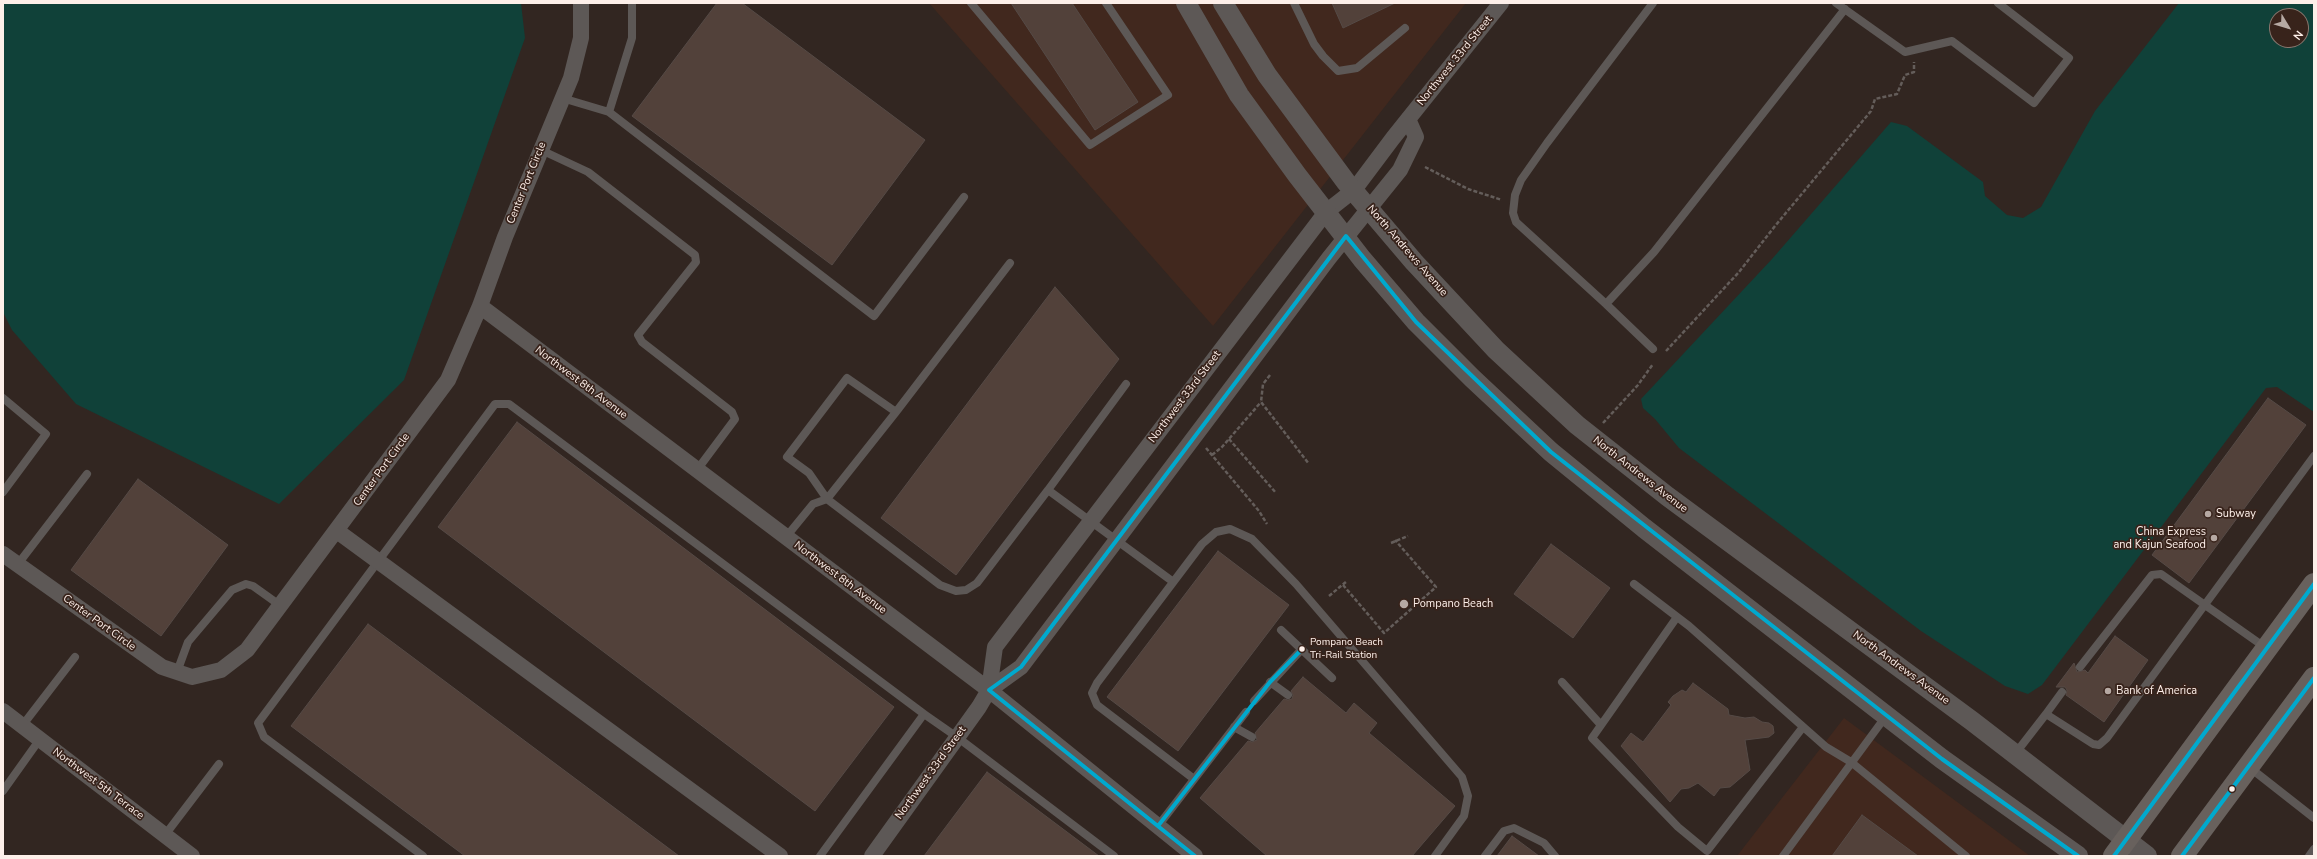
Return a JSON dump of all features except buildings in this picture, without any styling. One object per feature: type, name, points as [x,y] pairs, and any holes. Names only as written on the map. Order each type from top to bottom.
[{"type":"main road","points":[[2120,848],[2314,584]]},
{"type":"main road","points":[[2182,856],[2314,678]]},
{"type":"street","name":"Center Port Circle","points":[[3,554],[162,667],[192,676],[221,670],[247,650],[448,380],[480,306],[505,237],[571,78],[581,38],[581,3]]},
{"type":"street","points":[[1186,3],[1239,95],[1326,212],[1416,322],[1472,378],[1550,452],[1942,760],[2078,856]]},
{"type":"street","name":"North Andrews Avenue","points":[[1223,3],[1267,75],[1322,151],[1414,262],[1496,350],[1577,425],[1666,496],[2015,754],[2120,848],[2147,856]]},
{"type":"street","name":"Northwest 33rd Street","points":[[988,690],[995,648],[1326,212],[1354,190],[1408,119],[1501,3]]},
{"type":"street","name":"Northwest 33rd Street","points":[[872,856],[957,737],[988,690],[1021,667],[1346,236],[1370,209],[1400,170],[1416,137],[1408,119]]},
{"type":"street","name":"Northwest 8th Avenue","points":[[480,306],[988,690],[1195,856]]},
{"type":"street","points":[[337,531],[780,856]]},
{"type":"street","name":"Northwest 5th Terrace","points":[[3,711],[192,856]]},
{"type":"lane","points":[[609,112],[632,38],[632,3]]},
{"type":"lane","points":[[971,3],[1090,145],[1168,95],[1106,3]]},
{"type":"lane","points":[[1294,3],[1314,44],[1323,56],[1338,71],[1357,68],[1405,28]]},
{"type":"lane","points":[[1653,3],[1547,143],[1521,180],[1515,194],[1513,213],[1516,222],[1653,349]]},
{"type":"lane","points":[[1836,3],[1905,52],[1952,41],[2034,103],[2069,58],[1998,3]]},
{"type":"lane","points":[[1606,304],[1654,252],[1845,9]]},
{"type":"lane","points":[[562,98],[609,112],[874,316],[964,198]]},
{"type":"lane","points":[[541,150],[588,172],[695,255],[696,262],[638,335],[642,342],[732,412],[735,419],[697,470]]},
{"type":"lane","points":[[786,537],[814,504],[827,499],[896,412],[1010,263]]},
{"type":"lane","points":[[896,412],[847,378],[787,457],[809,473],[827,499],[940,586],[956,591],[966,590],[977,583],[1126,384]]},
{"type":"lane","points":[[3,398],[46,434],[3,492]]},
{"type":"lane","points":[[424,856],[264,738],[258,723],[495,404],[509,404],[924,714],[957,737],[1114,856]]},
{"type":"lane","points":[[2046,714],[2093,744],[2099,745],[2107,738],[2314,456]]},
{"type":"lane","points":[[18,564],[87,474]]},
{"type":"lane","points":[[1048,490],[1172,581]]},
{"type":"lane","points":[[1194,779],[1097,706],[1092,693],[1097,683],[1172,581],[1202,544],[1216,532],[1230,529],[1252,539],[1291,579],[1462,777],[1468,796],[1464,816],[1434,856]]},
{"type":"lane","points":[[2080,667],[2091,650],[2152,575],[2161,574],[2267,648]]},
{"type":"lane","points":[[177,672],[188,642],[232,590],[246,584],[253,586],[281,606]]},
{"type":"lane","points":[[1634,584],[1677,618],[1826,747],[1850,762],[1966,856]]},
{"type":"lane","points":[[1677,618],[1592,738],[1678,827],[1707,851],[1803,727]]},
{"type":"lane","points":[[1281,630],[1332,678]]},
{"type":"lane","points":[[1254,701],[1302,649]]},
{"type":"lane","points":[[22,726],[75,657]]},
{"type":"lane","points":[[1270,682],[1288,695]]},
{"type":"lane","points":[[1562,682],[1601,725]]},
{"type":"lane","points":[[2015,754],[2062,692]]},
{"type":"lane","points":[[1158,826],[1246,712]]},
{"type":"lane","points":[[820,856],[924,714]]},
{"type":"lane","points":[[1783,856],[1850,762],[1886,716]]},
{"type":"lane","points":[[1234,727],[1252,737]]},
{"type":"lane","points":[[3,791],[40,739]]},
{"type":"lane","points":[[165,835],[219,764]]},
{"type":"lane","points":[[2248,767],[2314,818]]},
{"type":"lane","points":[[1485,856],[1504,831],[1514,828],[1544,843],[1555,856]]},
{"type":"lane","points":[[2309,856],[2314,849]]},
{"type":"path","points":[[1665,352],[1739,272],[1775,226],[1871,111],[1876,99],[1897,94],[1905,75],[1914,72],[1914,60]]},
{"type":"path","points":[[1426,167],[1468,189],[1502,200]]},
{"type":"path","points":[[1602,426],[1638,385],[1656,361]]},
{"type":"path","points":[[1212,455],[1229,439],[1261,402],[1263,384],[1270,375]]},
{"type":"path","points":[[1261,402],[1309,464]]},
{"type":"path","points":[[1229,439],[1276,493]]},
{"type":"path","points":[[1205,448],[1259,511],[1267,524]]},
{"type":"path","points":[[1391,543],[1395,540],[1408,536]]},
{"type":"path","points":[[1343,585],[1384,633],[1436,587],[1395,540]]},
{"type":"path","points":[[1329,596],[1347,581]]},
{"type":"shaded area","points":[[929,3],[1466,3],[1213,326]]},
{"type":"shaded area","points":[[1844,718],[2030,856],[1737,856]]},
{"type":"water","points":[[3,3],[521,3],[525,38],[404,380],[279,504],[76,404],[12,330],[3,312]]},
{"type":"water","points":[[2179,3],[2314,3],[2314,412],[2277,387],[2266,388],[2042,685],[2028,694],[2005,686],[1921,631],[1679,448],[1655,419],[1643,408],[1641,399],[1772,259],[1891,122],[1907,126],[1983,182],[1985,196],[2007,215],[2023,218],[2041,207],[2095,111]]},
{"type":"transit line","points":[[1195,856],[989,690],[1021,667],[1346,236],[1416,322],[1551,452],[1942,759],[2078,856]]},
{"type":"transit line","points":[[2114,856],[2314,584]]},
{"type":"transit line","points":[[1158,826],[1270,682],[1302,649]]},
{"type":"transit line","points":[[2182,856],[2314,678]]},
{"type":"place","name":"Subway","points":[[2208,514]]},
{"type":"place","name":"China Express and Kajun Seafood","points":[[2214,538]]},
{"type":"place","name":"Pompano Beach","points":[[1404,604]]},
{"type":"place","name":"Pompano Beach Tri-Rail Station","points":[[1302,649]]},
{"type":"place","name":"Bank of America","points":[[2108,691]]}]
